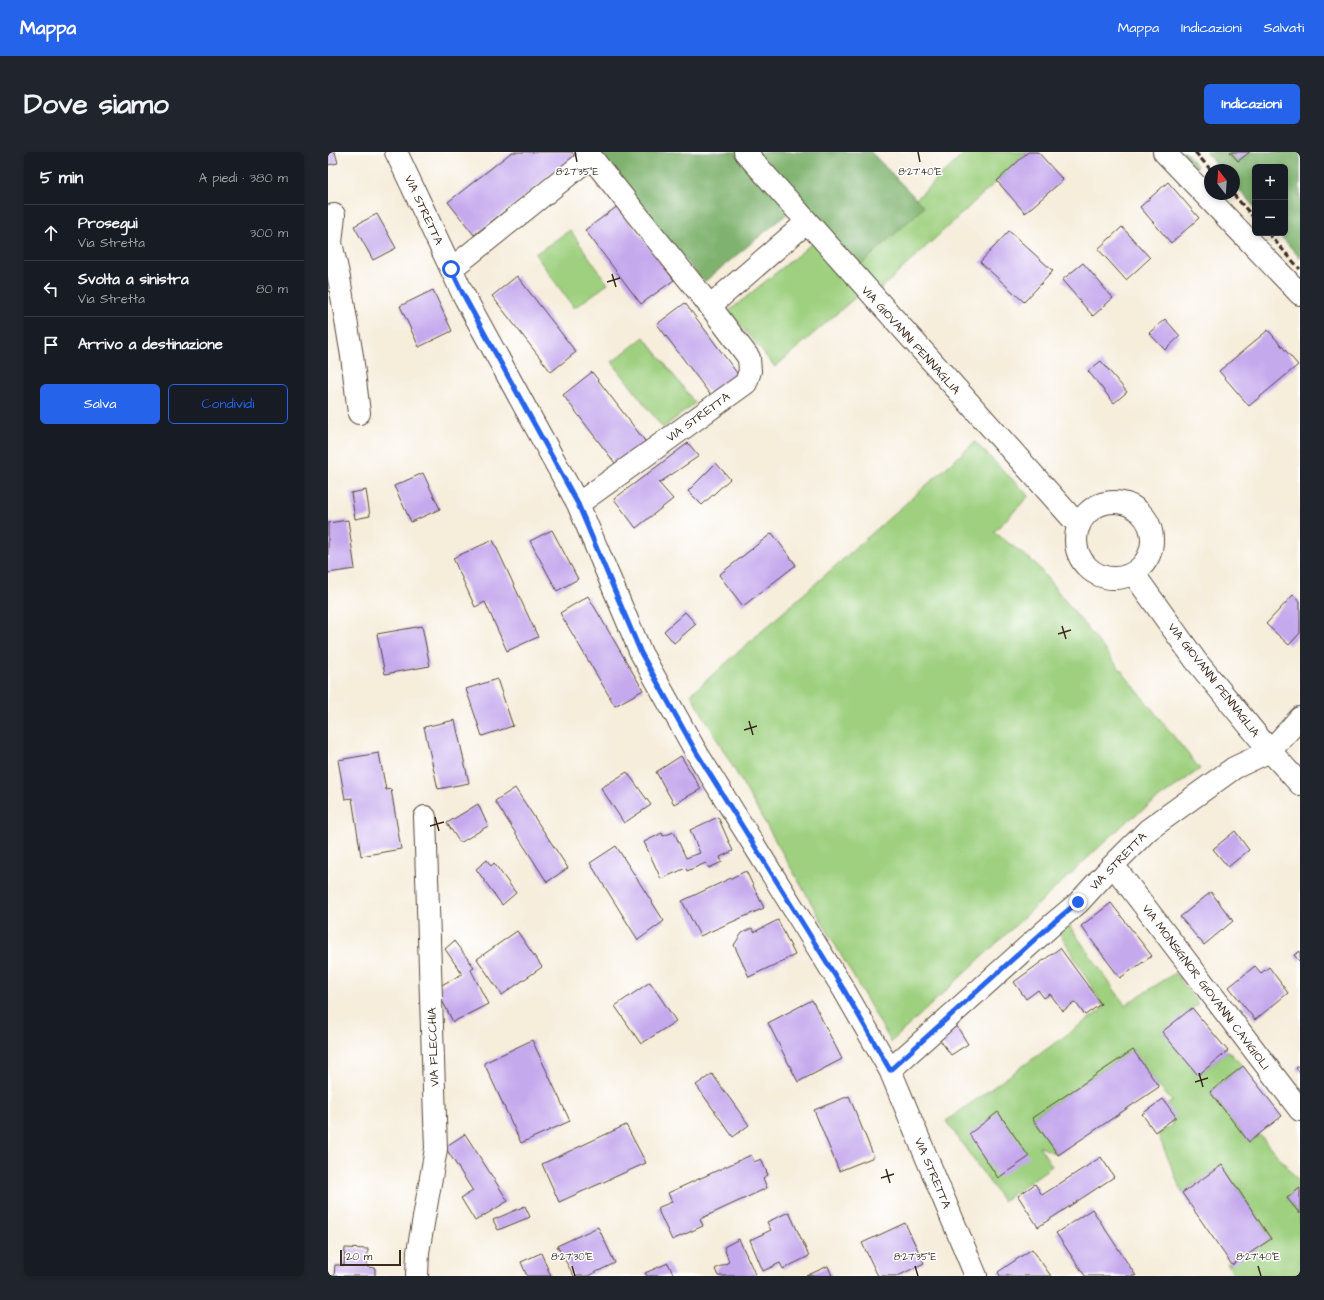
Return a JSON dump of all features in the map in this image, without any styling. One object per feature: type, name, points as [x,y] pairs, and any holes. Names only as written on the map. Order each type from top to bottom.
[{"type":"street","name":"VIA STRETTA","points":[[396,152],[470,308],[578,504],[648,667],[695,750],[844,990],[890,1070],[976,1276]]},
{"type":"street","name":"VIA GIOVANNI PENNAGLIA","points":[[745,152],[1079,526]]},
{"type":"street","points":[[1164,152],[1300,294]]},
{"type":"street","name":"VIA STRETTA","points":[[451,269],[589,155],[710,306],[749,358],[750,370],[746,383],[578,504]]},
{"type":"street","points":[[331,216],[331,243],[339,278],[352,356],[359,413]]},
{"type":"street","points":[[710,306],[807,222]]},
{"type":"street","points":[[1112,502],[1127,504],[1140,511],[1148,523],[1152,537],[1151,551],[1144,564],[1132,573],[1118,578],[1102,576],[1089,569],[1080,556],[1076,542],[1079,526],[1086,514],[1098,506],[1112,502]]},
{"type":"street","name":"VIA GIOVANNI PENNAGLIA","points":[[1132,573],[1196,661],[1270,751],[1300,784]]},
{"type":"street","points":[[1270,751],[1300,718]]},
{"type":"street","name":"VIA STRETTA","points":[[890,1070],[1078,902],[1148,830],[1234,768],[1270,751]]},
{"type":"street","name":"VIA FLECCHIA","points":[[417,1276],[418,1252],[436,1149],[424,817]]},
{"type":"street","name":"VIA MONSIGNOR GIOVANNI CAVIGIOLI","points":[[1113,865],[1300,1110]]},
{"type":"green space","points":[[593,152],[871,152],[924,207],[852,273],[794,208],[704,282]]},
{"type":"green space","points":[[966,152],[1028,152],[873,296],[865,289],[775,367],[729,311],[820,237],[923,207],[916,199]]},
{"type":"green space","points":[[1178,152],[1185,152],[1198,167],[1193,168]]},
{"type":"green space","points":[[1205,152],[1300,152],[1300,258],[1281,236],[1288,236],[1288,164],[1252,164],[1252,205],[1240,191],[1240,164],[1216,164]]},
{"type":"green space","points":[[570,230],[608,284],[574,308],[535,254]]},
{"type":"green space","points":[[644,337],[695,403],[663,428],[612,362]]},
{"type":"green space","points":[[975,442],[1029,496],[994,532],[1035,563],[1200,769],[1126,822],[891,1042],[691,694]]},
{"type":"green space","points":[[1062,915],[1125,1005],[1175,973],[1198,1004],[1163,1032],[1198,1075],[1228,1051],[1243,1066],[1210,1092],[1249,1142],[1260,1135],[1300,1182],[1300,1185],[1287,1198],[1300,1214],[1300,1276],[1234,1276],[1227,1263],[1232,1264],[1271,1239],[1222,1165],[1182,1193],[1158,1134],[1173,1125],[1163,1108],[1172,1101],[1159,1087],[1133,1050],[1032,1118],[1058,1155],[1039,1146],[1052,1166],[1003,1201],[946,1121],[1104,1008],[1054,923]]},
{"type":"building","points":[[328,152],[335,152],[338,163],[328,165]]},
{"type":"building","points":[[512,152],[572,152],[575,157],[474,235],[448,202]]},
{"type":"building","points":[[1028,152],[1038,152],[1063,180],[1025,213],[997,181]]},
{"type":"building","points":[[1230,152],[1250,152],[1238,161]]},
{"type":"building","points":[[1168,182],[1199,218],[1171,243],[1140,207]]},
{"type":"building","points":[[618,206],[674,280],[641,304],[585,230]]},
{"type":"building","points":[[377,214],[396,248],[373,260],[354,226]]},
{"type":"building","points":[[1122,227],[1150,258],[1126,280],[1098,249]]},
{"type":"building","points":[[1009,231],[1053,271],[1024,302],[980,262]]},
{"type":"building","points":[[1083,263],[1113,298],[1093,316],[1062,280]]},
{"type":"building","points":[[517,276],[576,352],[551,372],[492,296]]},
{"type":"building","points":[[433,290],[452,331],[419,347],[400,306]]},
{"type":"building","points":[[685,303],[740,377],[712,397],[657,324]]},
{"type":"building","points":[[1165,319],[1180,336],[1165,350],[1149,333]]},
{"type":"building","points":[[1268,330],[1298,365],[1249,406],[1219,371]]},
{"type":"building","points":[[1101,361],[1127,392],[1114,403],[1088,371]]},
{"type":"building","points":[[592,372],[648,445],[618,467],[563,395]]},
{"type":"building","points":[[688,443],[699,456],[659,483],[673,499],[636,528],[614,499]]},
{"type":"building","points":[[716,463],[730,479],[702,505],[688,491]]},
{"type":"building","points":[[423,473],[440,509],[411,522],[394,486]]},
{"type":"building","points":[[366,490],[370,516],[355,519],[351,493]]},
{"type":"building","points":[[348,520],[355,569],[328,573],[328,523]]},
{"type":"building","points":[[552,530],[578,579],[557,591],[530,541]]},
{"type":"building","points":[[772,533],[796,565],[743,606],[719,575]]},
{"type":"building","points":[[493,540],[538,637],[507,651],[485,602],[475,607],[453,558]]},
{"type":"building","points":[[1293,595],[1300,601],[1300,633],[1289,645],[1266,624]]},
{"type":"building","points":[[588,596],[643,690],[615,706],[560,613]]},
{"type":"building","points":[[685,612],[696,624],[674,643],[664,631]]},
{"type":"building","points":[[422,626],[430,666],[385,674],[377,634]]},
{"type":"building","points":[[497,679],[513,726],[482,736],[466,689]]},
{"type":"building","points":[[455,720],[469,783],[438,789],[424,727]]},
{"type":"building","points":[[379,753],[386,790],[391,789],[401,849],[361,856],[352,798],[345,799],[338,760]]},
{"type":"building","points":[[681,756],[701,789],[674,804],[656,772]]},
{"type":"building","points":[[627,772],[651,805],[624,823],[601,788]]},
{"type":"building","points":[[515,788],[568,868],[547,882],[495,801]]},
{"type":"building","points":[[478,804],[488,826],[460,843],[447,823]]},
{"type":"building","points":[[718,817],[733,851],[720,857],[722,862],[709,868],[706,863],[687,871],[686,868],[661,879],[644,842],[662,833],[663,836],[674,832],[686,858],[700,853],[690,830]]},
{"type":"building","points":[[1235,831],[1249,850],[1228,867],[1213,849]]},
{"type":"building","points":[[616,846],[664,921],[638,940],[590,863]]},
{"type":"building","points":[[487,860],[491,866],[494,863],[516,893],[502,905],[476,869]]},
{"type":"building","points":[[746,871],[764,908],[700,936],[682,901]]},
{"type":"building","points":[[1211,892],[1233,921],[1204,945],[1180,917]]},
{"type":"building","points":[[1111,903],[1152,956],[1120,978],[1081,926]]},
{"type":"building","points":[[778,920],[795,955],[749,977],[734,945],[742,933],[752,928],[754,932]]},
{"type":"building","points":[[517,931],[542,967],[502,995],[477,959]]},
{"type":"building","points":[[454,941],[474,967],[471,970],[488,1004],[453,1022],[436,988],[462,974],[445,949]]},
{"type":"building","points":[[1060,948],[1101,1004],[1085,1015],[1075,1002],[1063,1011],[1050,994],[1044,998],[1038,990],[1026,999],[1014,982]]},
{"type":"building","points":[[1300,951],[1300,962],[1294,955]]},
{"type":"building","points":[[1255,966],[1261,973],[1269,967],[1288,993],[1255,1020],[1229,987]]},
{"type":"building","points":[[650,982],[676,1021],[641,1044],[615,1006]]},
{"type":"building","points":[[812,1000],[842,1059],[798,1082],[768,1023]]},
{"type":"building","points":[[1192,1008],[1228,1051],[1198,1075],[1162,1032]]},
{"type":"building","points":[[954,1022],[968,1044],[951,1055],[937,1036]]},
{"type":"building","points":[[532,1040],[570,1121],[521,1143],[484,1063]]},
{"type":"building","points":[[1133,1050],[1159,1087],[1058,1155],[1032,1118]]},
{"type":"building","points":[[1300,1065],[1300,1073],[1296,1068]]},
{"type":"building","points":[[1243,1066],[1282,1116],[1249,1142],[1210,1092]]},
{"type":"building","points":[[712,1074],[749,1125],[733,1137],[696,1085]]},
{"type":"building","points":[[849,1096],[874,1157],[839,1171],[814,1110]]},
{"type":"building","points":[[1163,1099],[1176,1117],[1155,1132],[1142,1114]]},
{"type":"building","points":[[998,1112],[1029,1157],[998,1178],[969,1134]]},
{"type":"building","points":[[626,1125],[646,1163],[559,1202],[542,1164]]},
{"type":"building","points":[[465,1134],[508,1201],[475,1221],[461,1198],[473,1191],[445,1147]]},
{"type":"building","points":[[751,1155],[754,1162],[761,1159],[768,1175],[763,1178],[767,1188],[700,1219],[703,1226],[672,1240],[657,1208],[672,1202],[668,1193]]},
{"type":"building","points":[[1101,1157],[1114,1177],[1038,1227],[1018,1196],[1035,1184],[1042,1195]]},
{"type":"building","points":[[1222,1165],[1271,1239],[1232,1265],[1182,1193]]},
{"type":"building","points":[[1300,1188],[1300,1214],[1287,1198]]},
{"type":"building","points":[[525,1206],[530,1217],[498,1230],[493,1220]]},
{"type":"building","points":[[1092,1209],[1136,1276],[1085,1276],[1056,1233]]},
{"type":"building","points":[[789,1212],[809,1256],[783,1269],[780,1263],[763,1271],[750,1240],[771,1230],[767,1222]]},
{"type":"building","points":[[905,1223],[924,1263],[898,1276],[878,1276],[862,1243]]},
{"type":"building","points":[[598,1227],[615,1263],[588,1276],[574,1276],[557,1246]]},
{"type":"building","points":[[739,1239],[756,1276],[718,1276],[715,1269],[729,1262],[724,1247]]},
{"type":"building","points":[[345,1248],[368,1249],[367,1267],[375,1268],[375,1276],[334,1276],[335,1265],[344,1265]]},
{"type":"building","points":[[1032,1249],[1051,1276],[1000,1276],[998,1272]]},
{"type":"building","points":[[541,1253],[551,1276],[527,1276],[521,1262]]},
{"type":"building","points":[[668,1263],[674,1276],[647,1276],[645,1273]]},
{"type":"building","points":[[828,1266],[832,1276],[806,1276]]},
{"type":"railway","points":[[1195,152],[1206,164]]},
{"type":"railway","points":[[1238,200],[1252,216]]},
{"type":"railway","points":[[1271,236],[1300,269]]},
{"type":"route","points":[[451,269],[463,294],[578,504],[641,653],[695,750],[844,990],[890,1070],[1078,902]]}]
